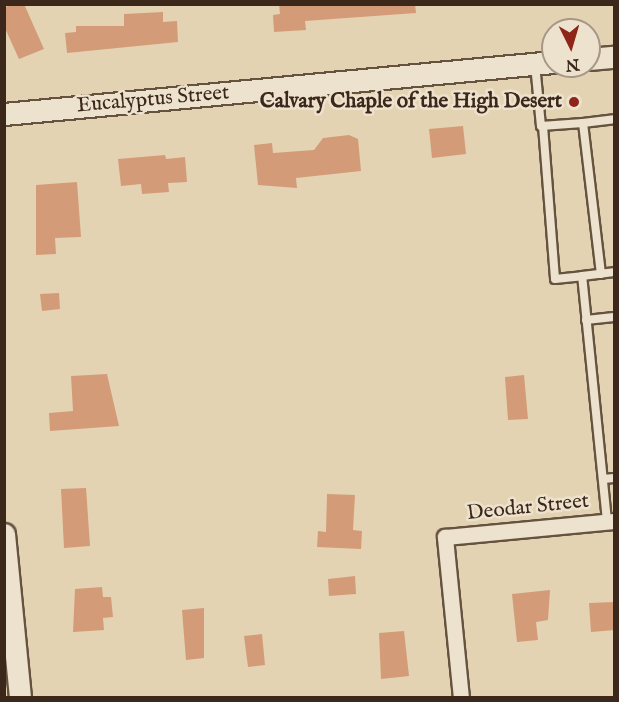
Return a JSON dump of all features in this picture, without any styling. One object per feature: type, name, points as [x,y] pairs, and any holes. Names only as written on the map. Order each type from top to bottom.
[{"type":"main road","name":"Eucalyptus Street","points":[[4,114],[541,63]]},
{"type":"main road","points":[[4,534],[20,698]]},
{"type":"street","name":"Deodar Street","points":[[461,698],[445,537],[611,521]]},
{"type":"lane","points":[[544,78],[543,126],[555,279],[615,272]]},
{"type":"lane","points":[[543,126],[615,119]]},
{"type":"lane","points":[[583,123],[601,274]]},
{"type":"lane","points":[[582,276],[603,479],[611,521]]},
{"type":"lane","points":[[586,320],[615,316]]},
{"type":"lane","points":[[603,479],[615,478]]},
{"type":"building","points":[[12,4],[24,4],[44,49],[19,59],[4,26],[4,8]]},
{"type":"building","points":[[279,4],[415,4],[416,13],[305,21],[306,30],[274,32],[273,15],[280,14]]},
{"type":"building","points":[[163,12],[163,22],[177,21],[178,42],[67,53],[65,33],[76,32],[76,26],[124,26],[124,14]]},
{"type":"building","points":[[463,126],[466,154],[432,158],[429,129]]},
{"type":"building","points":[[349,135],[358,139],[361,171],[296,178],[297,188],[258,185],[254,145],[272,143],[273,153],[314,150],[323,138]]},
{"type":"building","points":[[165,155],[166,159],[185,157],[187,182],[168,183],[169,192],[142,194],[141,184],[121,186],[118,159]]},
{"type":"building","points":[[77,182],[81,237],[55,238],[56,254],[36,255],[36,185]]},
{"type":"building","points":[[59,293],[60,309],[42,311],[40,294]]},
{"type":"building","points":[[107,374],[119,426],[50,431],[49,413],[73,411],[71,376]]},
{"type":"building","points":[[524,375],[528,419],[508,420],[505,377]]},
{"type":"building","points":[[86,488],[90,546],[64,548],[61,489]]},
{"type":"building","points":[[327,494],[355,495],[353,530],[362,531],[361,549],[317,547],[318,531],[326,532]]},
{"type":"building","points":[[355,576],[356,594],[329,596],[328,579]]},
{"type":"building","points":[[102,587],[103,597],[111,597],[113,617],[103,618],[104,630],[73,632],[75,589]]},
{"type":"building","points":[[550,590],[548,620],[536,622],[538,640],[517,642],[512,594]]},
{"type":"building","points":[[615,602],[615,630],[591,632],[589,603]]},
{"type":"building","points":[[204,608],[204,658],[186,660],[182,610]]},
{"type":"building","points":[[404,631],[409,676],[381,679],[379,633]]},
{"type":"building","points":[[262,634],[265,665],[248,667],[244,636]]},
{"type":"place","name":"Calvary Chaple of the High Desert","points":[[574,102]]}]
